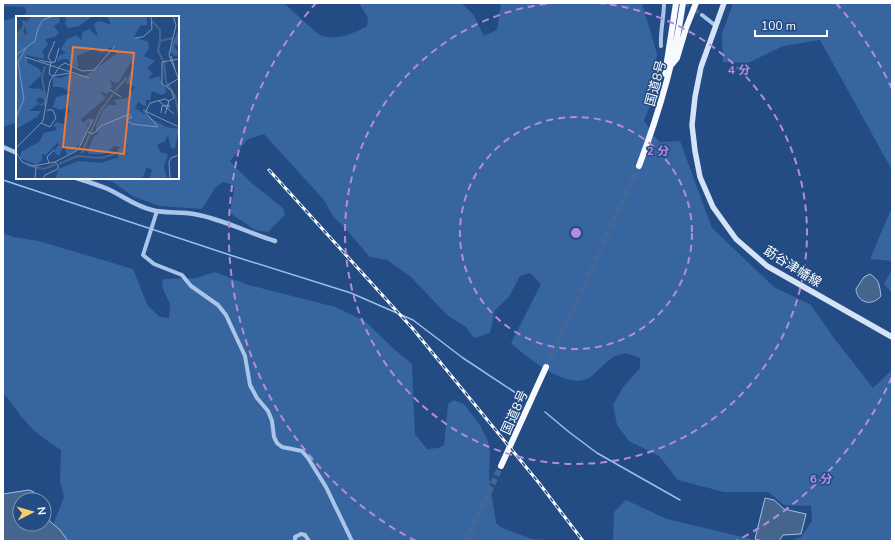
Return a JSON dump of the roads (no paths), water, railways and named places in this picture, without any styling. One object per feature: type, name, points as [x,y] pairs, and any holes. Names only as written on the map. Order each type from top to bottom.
[{"type":"highway","points":[[658,113],[676,3]]},
{"type":"highway","name":"国道8号","points":[[639,166],[658,113],[671,66],[683,3]]},
{"type":"highway","points":[[671,66],[677,58],[686,28],[696,3]]},
{"type":"highway","name":"国道8号","points":[[501,466],[546,366]]},
{"type":"main road","name":"莇谷津幡線","points":[[724,3],[701,67],[694,97],[692,125],[700,177],[713,207],[736,239],[767,266],[892,337]]},
{"type":"street","points":[[661,46],[660,34],[664,16],[664,3]]},
{"type":"street","points":[[702,15],[716,26]]},
{"type":"street","points":[[3,147],[16,153]]},
{"type":"street","points":[[79,179],[108,189],[135,205],[157,211],[193,213],[237,226],[252,234],[275,241]]},
{"type":"street","points":[[157,211],[142,255],[154,264],[182,275],[191,286],[218,305],[226,315],[245,356],[250,385],[257,398],[268,411],[272,421],[274,437],[277,443],[282,447],[302,451],[308,458],[326,487],[352,541]]},
{"type":"street","points":[[295,541],[295,537],[301,534],[309,541]]},
{"type":"waterway","points":[[3,180],[233,256],[351,293],[413,320],[463,358],[519,395]]},
{"type":"waterway","points":[[545,412],[597,453],[680,500]]},
{"type":"tunnel","points":[[686,3],[702,15]]},
{"type":"tunnel","points":[[546,367],[639,166]]},
{"type":"tunnel","points":[[466,541],[501,466]]},
{"type":"railway","points":[[269,170],[413,329],[539,483],[583,541]]}]
